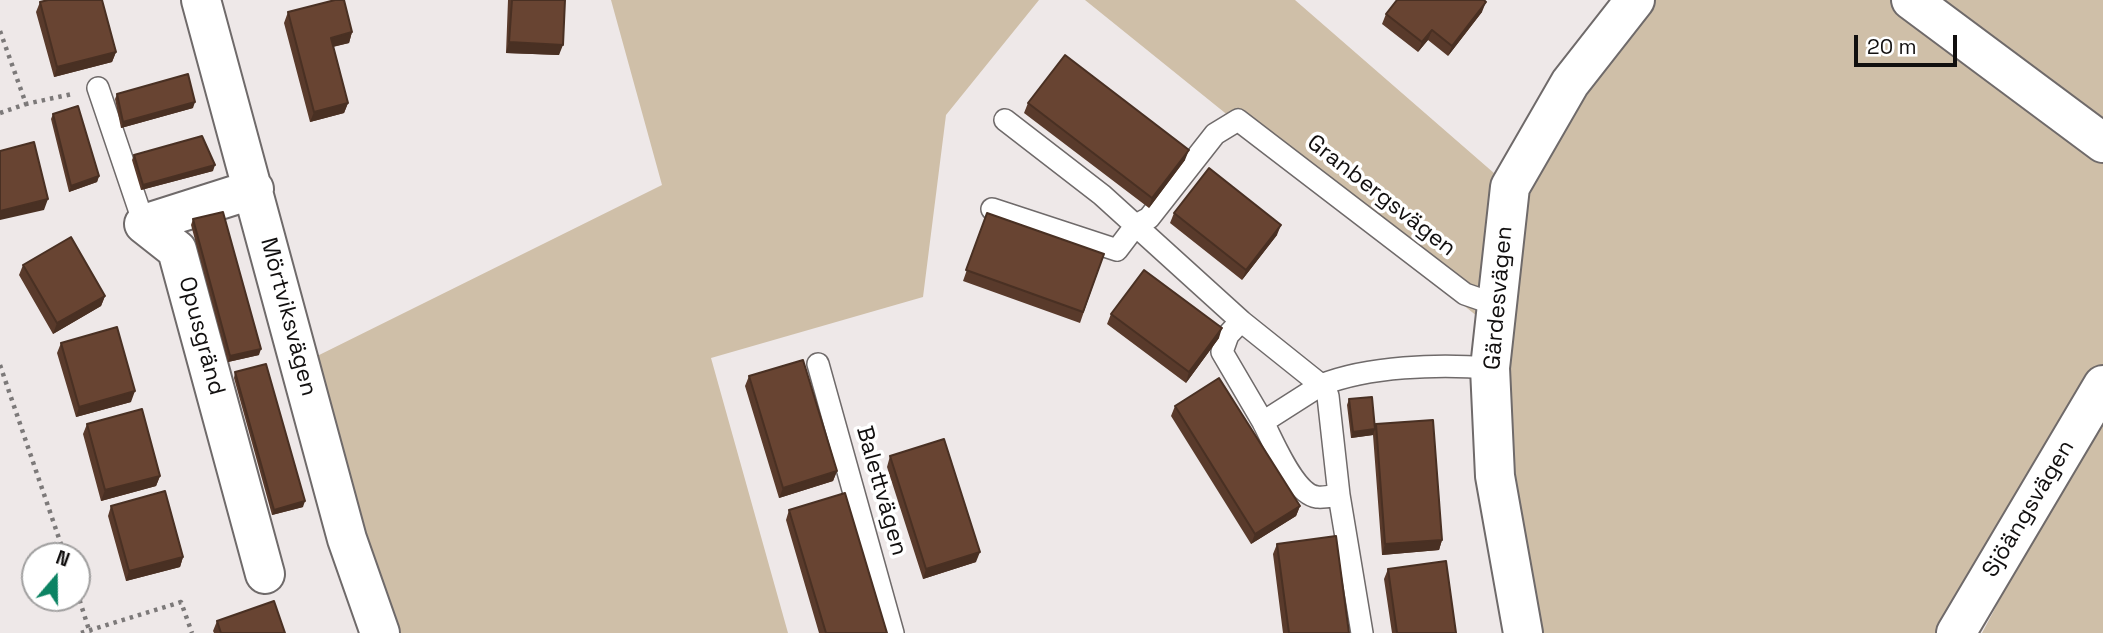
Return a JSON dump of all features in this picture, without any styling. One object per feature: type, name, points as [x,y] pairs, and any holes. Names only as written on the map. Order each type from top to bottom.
[{"type":"street","name":"Mörtviksvägen","points":[[201,0],[347,539],[380,633]]},
{"type":"street","name":"Gärdesvägen","points":[[1522,633],[1495,475],[1490,368],[1510,187],[1570,83],[1635,0]]},
{"type":"street","points":[[1911,0],[2103,143]]},
{"type":"street","points":[[144,224],[254,189]]},
{"type":"street","name":"Opusgränd","points":[[144,224],[177,250],[265,574]]},
{"type":"street","name":"Sjöängsvägen","points":[[1955,633],[2103,385]]},
{"type":"lane","points":[[98,88],[144,224]]},
{"type":"lane","points":[[1005,120],[1136,225],[1241,321],[1321,385],[1328,397],[1339,495],[1362,633]]},
{"type":"lane","name":"Granbergsvägen","points":[[1136,225],[1149,218],[1216,134],[1238,120],[1465,294],[1497,305]]},
{"type":"lane","points":[[992,209],[1117,250],[1136,225]]},
{"type":"lane","points":[[1241,321],[1228,335],[1222,352],[1293,479],[1306,492],[1316,497],[1339,495]]},
{"type":"lane","name":"Balettvägen","points":[[818,364],[893,633]]},
{"type":"lane","points":[[1263,422],[1321,385],[1341,377],[1448,365],[1490,368]]},
{"type":"path","points":[[0,31],[26,104]]},
{"type":"path","points":[[0,113],[26,104],[98,88]]},
{"type":"path","points":[[0,365],[60,542]]},
{"type":"path","points":[[81,633],[181,602],[192,633]]},
{"type":"path","points":[[84,612],[90,631]]},
{"type":"shaded area","points":[[611,0],[1039,0],[946,115],[923,297],[711,358],[788,633],[380,633],[301,364],[662,185]]},
{"type":"shaded area","points":[[1085,0],[1295,0],[1510,187],[1635,0],[2103,0],[2103,385],[1956,633],[1522,633],[1493,329]]},
{"type":"shaded area","points":[[2103,406],[2103,633],[1982,633]]},
{"type":"building","points":[[102,0],[116,52],[57,67],[40,2]]},
{"type":"building","points":[[344,0],[352,32],[331,38],[348,103],[314,112],[288,12]]},
{"type":"building","points":[[512,0],[565,0],[563,45],[509,42]]},
{"type":"building","points":[[1397,0],[1486,2],[1452,46],[1432,30],[1422,42],[1386,14]]},
{"type":"building","points":[[1065,55],[1189,150],[1152,198],[1028,103]]},
{"type":"building","points":[[188,74],[195,102],[123,122],[117,94]]},
{"type":"building","points":[[78,106],[99,176],[71,186],[53,114]]},
{"type":"building","points":[[202,136],[215,165],[143,185],[134,155]]},
{"type":"building","points":[[34,142],[48,199],[0,211],[0,151]]},
{"type":"building","points":[[1209,168],[1281,225],[1246,270],[1174,213]]},
{"type":"building","points":[[223,212],[261,349],[230,356],[193,219]]},
{"type":"building","points":[[987,213],[1104,254],[1083,312],[966,270]]},
{"type":"building","points":[[71,237],[105,296],[57,323],[23,265]]},
{"type":"building","points":[[1144,270],[1222,328],[1189,372],[1111,314]]},
{"type":"building","points":[[117,327],[135,391],[79,407],[61,343]]},
{"type":"building","points":[[803,360],[837,471],[783,488],[749,376]]},
{"type":"building","points":[[266,364],[305,501],[274,510],[235,372]]},
{"type":"building","points":[[1219,378],[1300,506],[1255,534],[1175,406]]},
{"type":"building","points":[[1372,397],[1375,429],[1353,432],[1349,399]]},
{"type":"building","points":[[142,409],[160,476],[105,490],[87,424]]},
{"type":"building","points":[[1433,420],[1442,540],[1385,544],[1376,424]]},
{"type":"building","points":[[944,439],[980,552],[926,569],[890,456]]},
{"type":"building","points":[[165,491],[183,557],[129,571],[111,506]]},
{"type":"building","points":[[845,493],[887,633],[826,633],[789,510]]},
{"type":"building","points":[[1336,536],[1349,633],[1289,633],[1277,544]]},
{"type":"building","points":[[1446,561],[1456,633],[1397,633],[1388,569]]},
{"type":"building","points":[[274,601],[285,633],[221,633],[217,621]]}]
